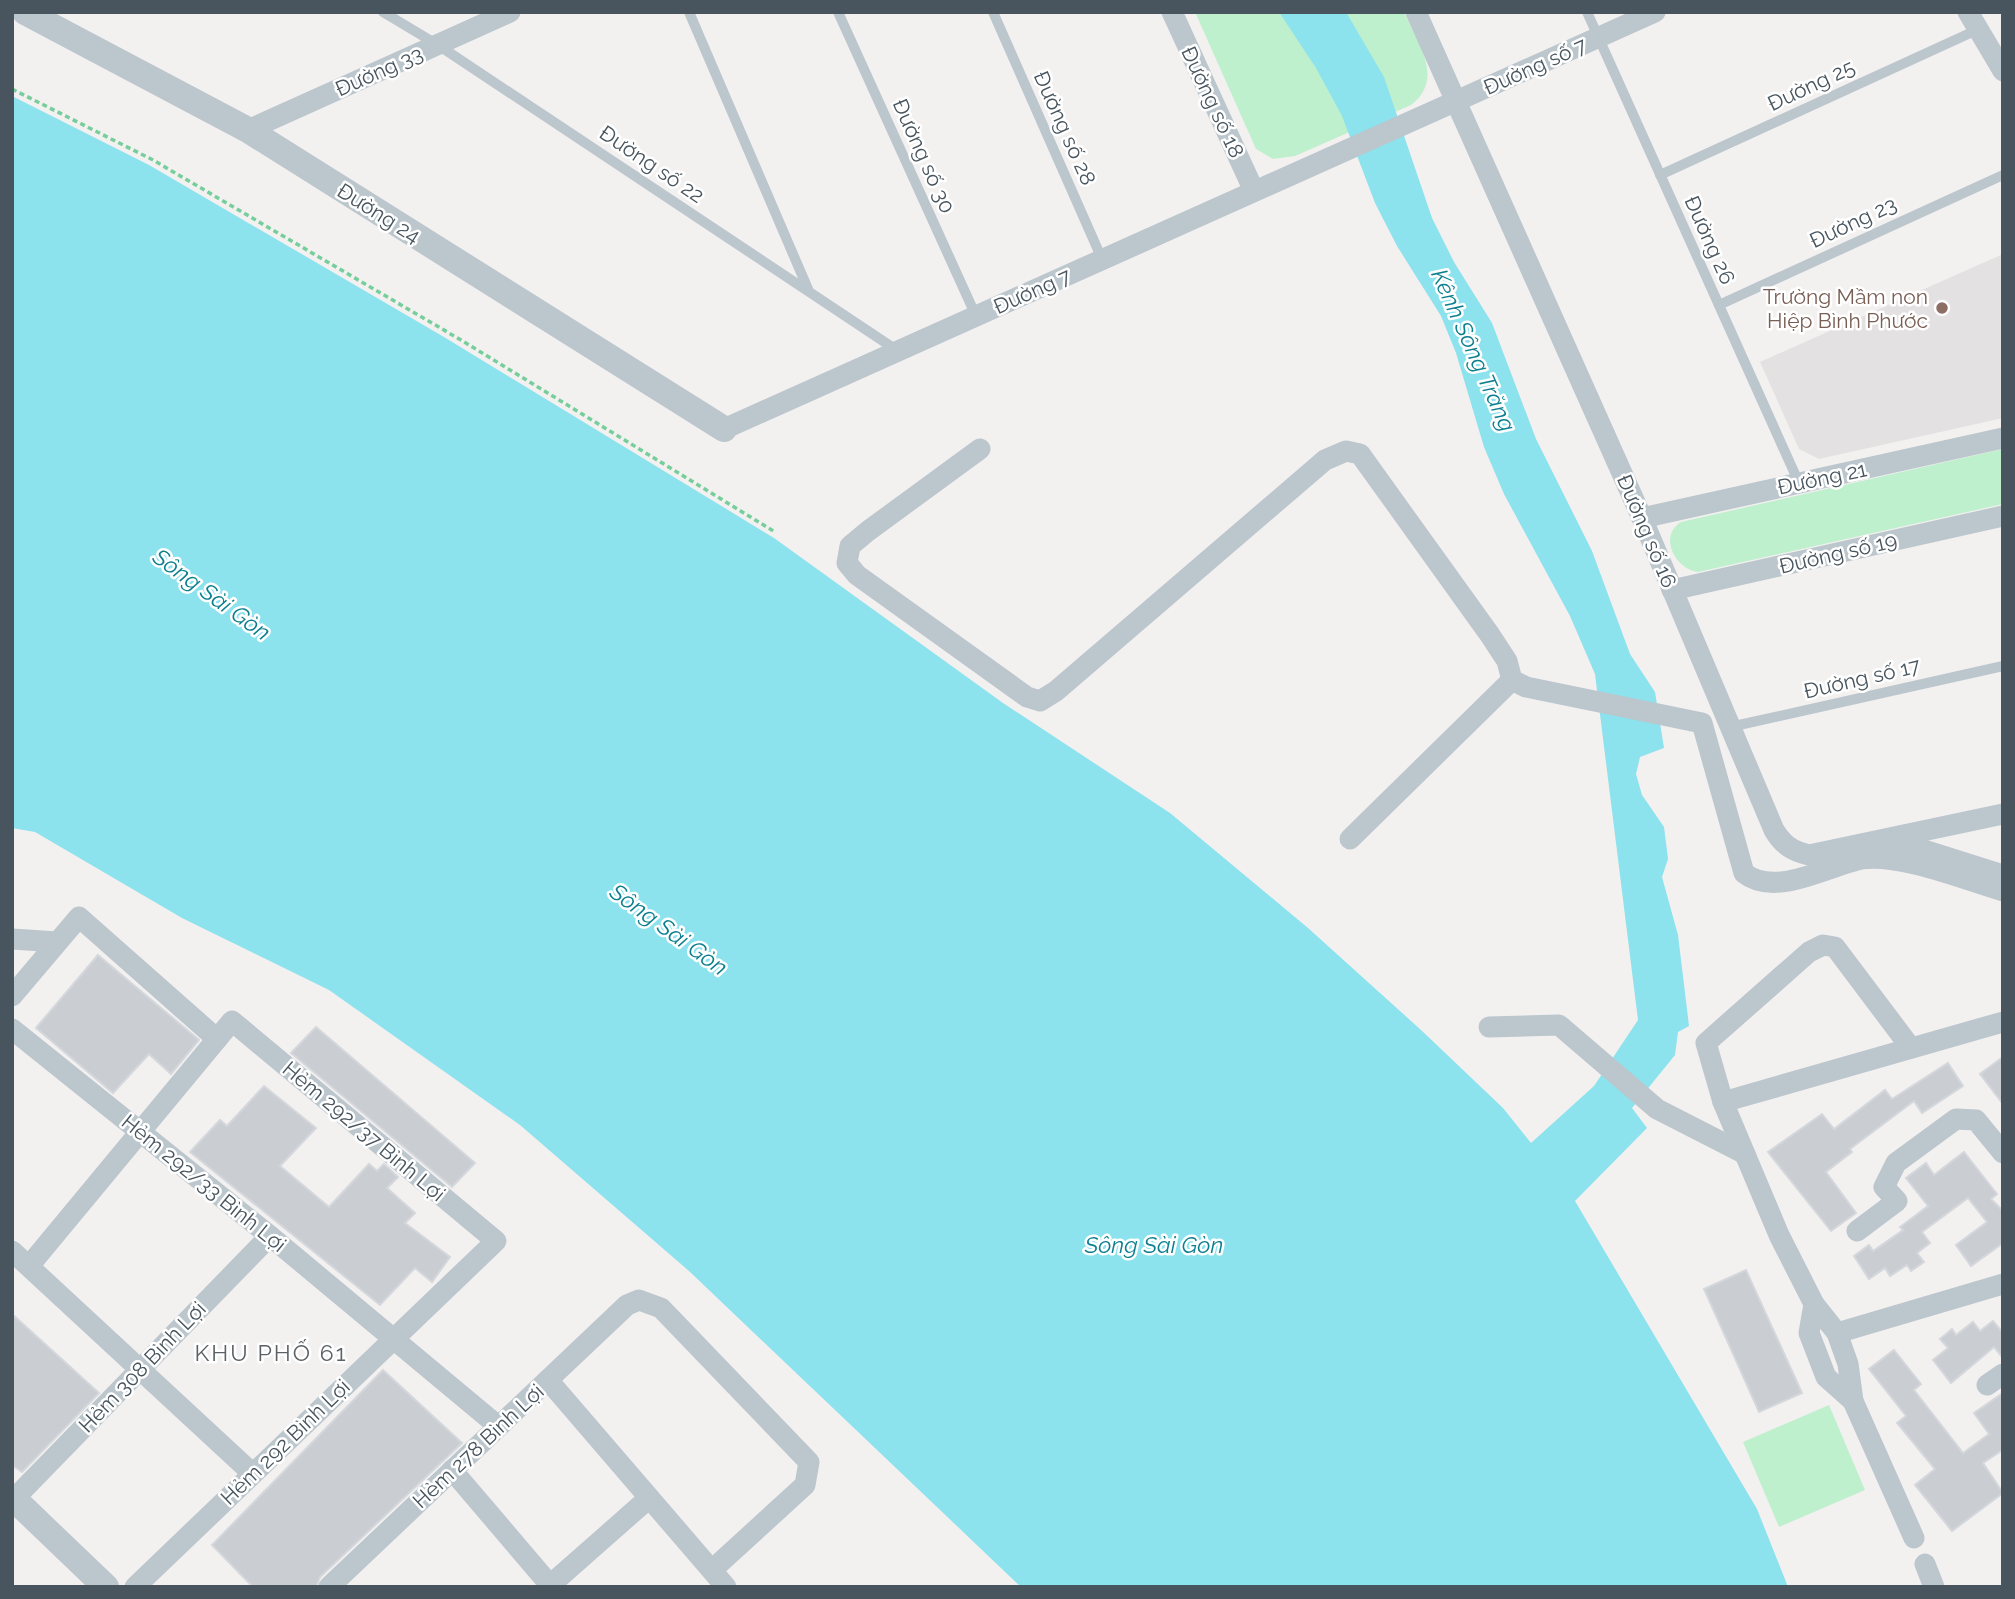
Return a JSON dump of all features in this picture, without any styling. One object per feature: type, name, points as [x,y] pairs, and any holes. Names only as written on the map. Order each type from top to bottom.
[{"type":"street","name":"Đường 24","points":[[25,12],[248,130],[724,429]]},
{"type":"street","name":"Đường 33","points":[[248,130],[510,12]]},
{"type":"street","name":"Đường số 18","points":[[1172,12],[1254,191]]},
{"type":"street","name":"Đường số 16","points":[[1416,12],[1642,518],[1781,842],[1795,852],[1809,855],[2003,814]]},
{"type":"street","name":"Đường số 7","points":[[1339,152],[1656,12]]},
{"type":"street","points":[[1973,21],[2003,71]]},
{"type":"street","name":"Đường 7","points":[[724,429],[1339,152]]},
{"type":"street","name":"Đường 21","points":[[1642,518],[2003,438]]},
{"type":"street","points":[[980,449],[850,546],[846,563],[857,575],[1027,697],[1040,701],[1056,691],[1325,460],[1346,451],[1360,454],[1507,660],[1512,680],[1526,687],[1702,723],[1744,873],[1754,881],[1786,881],[1863,859],[1889,858],[2003,891]]},
{"type":"street","name":"Đường số 19","points":[[1672,590],[2003,516]]},
{"type":"street","points":[[1350,839],[1512,680]]},
{"type":"street","points":[[1887,839],[2003,875]]},
{"type":"street","points":[[12,996],[79,917],[217,1039],[29,1266]]},
{"type":"street","points":[[12,939],[57,942]]},
{"type":"street","points":[[1911,1048],[1835,947],[1823,945],[1809,952],[1706,1043],[1723,1102],[1779,1235],[1814,1304],[1837,1333],[1848,1364],[1853,1401],[1914,1538]]},
{"type":"street","name":"Hẻm 292/37 Bình Lợi","points":[[217,1039],[232,1021],[496,1241]]},
{"type":"street","points":[[1723,1102],[2003,1022]]},
{"type":"street","points":[[1489,1027],[1559,1025],[1657,1109],[1745,1154]]},
{"type":"street","name":"Hẻm 292/33 Bình Lợi","points":[[12,1029],[270,1236],[498,1426]]},
{"type":"street","points":[[1857,1231],[1897,1201],[1884,1187],[1896,1163],[1956,1119],[1976,1119],[2003,1153]]},
{"type":"street","name":"Hẻm 308 Bình Lợi","points":[[13,1499],[270,1236]]},
{"type":"street","name":"Hẻm 292 Bình Lợi","points":[[135,1587],[496,1241]]},
{"type":"street","points":[[12,1251],[252,1473]]},
{"type":"street","points":[[1837,1333],[2003,1284]]},
{"type":"street","name":"Hẻm 278 Bình Lợi","points":[[329,1587],[627,1305],[639,1300],[661,1308],[809,1462],[805,1485],[712,1570]]},
{"type":"street","points":[[1814,1304],[1809,1333],[1826,1377],[1853,1401]]},
{"type":"street","points":[[548,1380],[726,1587]]},
{"type":"street","points":[[452,1470],[549,1586],[649,1498]]},
{"type":"street","points":[[13,1499],[106,1587]]},
{"type":"street","points":[[1926,1564],[1934,1587]]},
{"type":"lane","name":"Đường số 22","points":[[383,12],[438,45],[898,351]]},
{"type":"lane","points":[[689,12],[809,291]]},
{"type":"lane","name":"Đường số 30","points":[[838,12],[976,316]]},
{"type":"lane","name":"Đường số 28","points":[[993,12],[1102,259]]},
{"type":"lane","name":"Đường 26","points":[[1587,12],[1799,482]]},
{"type":"lane","name":"Đường 25","points":[[1660,175],[1973,21]]},
{"type":"lane","name":"Đường 23","points":[[1719,305],[2003,175]]},
{"type":"lane","name":"Đường số 17","points":[[1730,727],[2003,666]]},
{"type":"path","points":[[12,89],[153,160],[461,340],[775,532]]},
{"type":"shaded area","name":"Trường Mầm non Hiệp Bình Phước","points":[[2003,254],[2003,418],[1819,459],[1799,449],[1760,362]]},
{"type":"green space","points":[[1195,12],[1404,12],[1426,60],[1426,84],[1421,95],[1411,105],[1295,156],[1273,159],[1256,149]]},
{"type":"green space","points":[[2003,449],[2003,504],[1698,572],[1682,565],[1672,551],[1671,535],[1681,522]]},
{"type":"green space","points":[[1829,1405],[1865,1490],[1779,1527],[1743,1442]]},
{"type":"water","name":"Sông Sài Gòn","points":[[1279,12],[1346,12],[1384,77],[1432,218],[1454,262],[1492,323],[1536,439],[1592,551],[1630,654],[1655,692],[1664,748],[1640,757],[1636,774],[1642,795],[1664,827],[1668,859],[1662,877],[1678,935],[1689,1026],[1678,1032],[1675,1055],[1632,1108],[1647,1128],[1575,1201],[1757,1509],[1788,1587],[1021,1587],[689,1271],[520,1125],[329,990],[182,918],[35,832],[12,828],[12,96],[149,165],[444,337],[774,538],[1003,703],[1170,813],[1308,928],[1421,1030],[1503,1108],[1531,1143],[1594,1086],[1638,1020],[1595,674],[1570,616],[1504,494],[1484,447],[1456,353],[1441,316],[1397,246],[1375,203],[1342,116],[1316,68]]},
{"type":"building","points":[[98,955],[199,1040],[171,1074],[149,1054],[113,1093],[36,1028]]},
{"type":"building","points":[[316,1027],[475,1163],[452,1187],[291,1053]]},
{"type":"building","points":[[2003,1057],[2003,1104],[1980,1074]]},
{"type":"building","points":[[1948,1063],[1963,1086],[1922,1113],[1914,1101],[1850,1149],[1852,1152],[1826,1172],[1856,1213],[1831,1231],[1768,1152],[1822,1114],[1834,1129],[1885,1090],[1892,1099]]},
{"type":"building","points":[[264,1086],[316,1128],[280,1166],[329,1207],[369,1164],[377,1171],[384,1164],[398,1177],[387,1188],[415,1213],[405,1223],[450,1257],[432,1282],[415,1268],[380,1305],[190,1152],[220,1120],[227,1126]]},
{"type":"building","points":[[1964,1152],[1997,1194],[1991,1199],[2003,1211],[2003,1243],[1971,1266],[1956,1245],[1987,1222],[1968,1198],[1922,1232],[1930,1243],[1917,1253],[1924,1262],[1911,1271],[1907,1265],[1890,1276],[1885,1268],[1869,1279],[1854,1256],[1869,1245],[1873,1251],[1903,1230],[1900,1227],[1928,1206],[1906,1178],[1926,1163],[1934,1175]]},
{"type":"building","points":[[1746,1270],[1802,1393],[1759,1412],[1704,1289]]},
{"type":"building","points":[[12,1314],[99,1393],[22,1472],[12,1465]]},
{"type":"building","points":[[1993,1321],[2003,1333],[2003,1358],[1994,1347],[1951,1383],[1933,1360],[1948,1348],[1940,1339],[1952,1329],[1956,1335],[1973,1322],[1980,1331]]},
{"type":"building","points":[[1894,1350],[1921,1384],[1914,1390],[1963,1453],[1989,1434],[1974,1413],[2003,1393],[2003,1453],[2001,1451],[1983,1463],[2003,1493],[1952,1531],[1915,1485],[1935,1469],[1897,1423],[1906,1416],[1869,1369]]},
{"type":"building","points":[[383,1370],[462,1443],[320,1577],[316,1587],[253,1587],[212,1545]]},
{"type":"place","name":"Trường Mầm non Hiệp Bình Phước","points":[[1942,308]]},
{"type":"district","name":"KHU PHỐ 61","points":[[271,1352]]},
{"type":"water label","name":"Kênh Sông Trăng","points":[[1474,350]]}]
